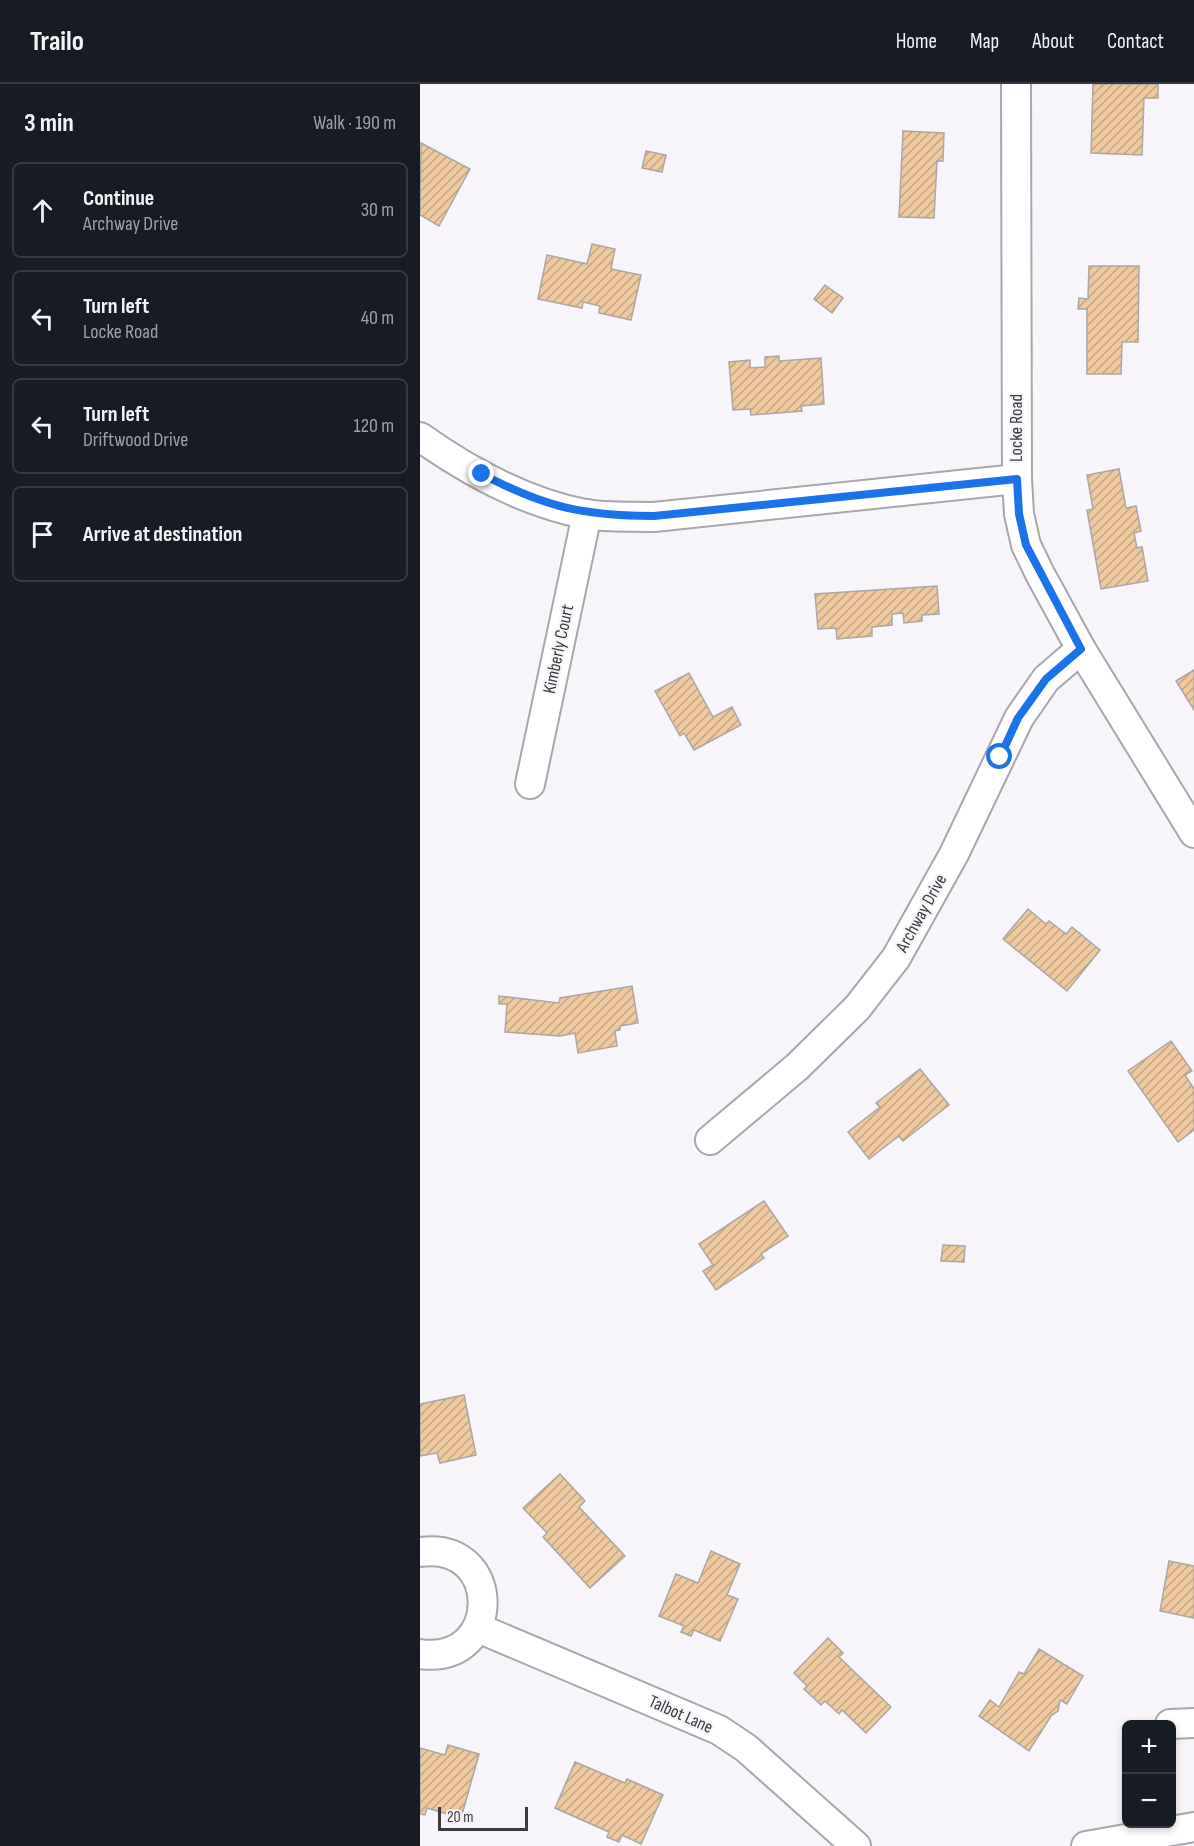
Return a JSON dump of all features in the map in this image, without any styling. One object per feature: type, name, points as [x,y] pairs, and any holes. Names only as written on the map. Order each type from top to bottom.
[{"type":"street","name":"Locke Road","points":[[1016,84],[1017,479],[1019,514],[1026,545],[1081,649],[1194,833]]},
{"type":"street","points":[[420,436],[497,482],[548,503],[587,514],[654,516],[1017,479]]},
{"type":"street","name":"Kimberly Court","points":[[530,784],[587,514]]},
{"type":"street","name":"Archway Drive","points":[[710,1140],[797,1067],[857,1008],[896,958],[954,855],[1018,718],[1046,679],[1081,649]]},
{"type":"street","points":[[420,1552],[442,1551],[453,1555],[470,1568],[481,1586],[484,1597],[484,1607],[477,1628],[471,1637],[454,1650],[432,1656],[420,1654]]},
{"type":"street","name":"Talbot Lane","points":[[477,1628],[719,1730],[746,1748],[856,1846]]},
{"type":"street","points":[[1176,1724],[1194,1723]]},
{"type":"street","points":[[1086,1846],[1145,1829],[1194,1827]]},
{"type":"building","points":[[1093,84],[1158,84],[1158,98],[1144,98],[1142,155],[1091,153]]},
{"type":"building","points":[[903,131],[944,133],[943,161],[937,161],[934,218],[899,217]]},
{"type":"building","points":[[421,143],[470,169],[439,226],[420,215]]},
{"type":"building","points":[[646,151],[666,155],[662,172],[642,168]]},
{"type":"building","points":[[592,244],[615,249],[611,269],[641,275],[631,320],[599,313],[600,306],[583,302],[582,308],[538,299],[547,255],[587,264]]},
{"type":"building","points":[[1089,266],[1139,266],[1138,342],[1122,342],[1121,374],[1087,374],[1087,309],[1078,309],[1079,298],[1088,299]]},
{"type":"building","points":[[825,285],[843,298],[832,313],[814,299]]},
{"type":"building","points":[[779,356],[779,361],[821,358],[824,404],[801,406],[802,411],[751,415],[750,409],[733,410],[729,362],[750,360],[750,368],[765,367],[765,357]]},
{"type":"building","points":[[1119,469],[1126,508],[1136,506],[1141,531],[1134,533],[1137,548],[1142,547],[1148,581],[1101,589],[1087,510],[1093,509],[1087,475]]},
{"type":"building","points":[[937,586],[939,614],[922,615],[922,621],[904,623],[903,613],[892,614],[892,625],[872,627],[872,636],[837,639],[836,628],[818,629],[815,594]]},
{"type":"building","points":[[1194,670],[1194,710],[1176,681]]},
{"type":"building","points":[[689,673],[713,717],[732,707],[741,725],[694,750],[684,733],[680,736],[655,691]]},
{"type":"building","points":[[1028,909],[1046,924],[1049,921],[1066,934],[1072,927],[1100,950],[1067,991],[1003,939]]},
{"type":"building","points":[[632,986],[638,1023],[620,1026],[620,1030],[615,1031],[617,1046],[578,1053],[575,1033],[560,1036],[505,1032],[507,1004],[499,1004],[499,996],[559,1003],[560,998]]},
{"type":"building","points":[[1171,1041],[1192,1071],[1185,1075],[1194,1089],[1194,1130],[1178,1142],[1128,1071]]},
{"type":"building","points":[[920,1069],[949,1105],[903,1141],[899,1136],[869,1159],[848,1132],[880,1107],[876,1103]]},
{"type":"building","points":[[764,1201],[788,1236],[761,1254],[764,1258],[716,1290],[703,1271],[713,1265],[699,1244]]},
{"type":"building","points":[[943,1245],[965,1246],[964,1262],[941,1261]]},
{"type":"building","points":[[464,1395],[476,1455],[440,1463],[437,1453],[420,1456],[420,1404]]},
{"type":"building","points":[[560,1474],[585,1501],[579,1507],[625,1556],[590,1588],[543,1537],[547,1533],[523,1508]]},
{"type":"building","points":[[711,1551],[740,1564],[727,1595],[738,1599],[720,1641],[694,1630],[691,1636],[681,1632],[684,1626],[659,1616],[676,1574],[698,1583]]},
{"type":"building","points":[[1169,1561],[1194,1566],[1194,1618],[1160,1611]]},
{"type":"building","points":[[828,1638],[843,1653],[839,1657],[891,1707],[866,1733],[842,1710],[839,1714],[825,1701],[821,1705],[804,1689],[807,1686],[794,1673]]},
{"type":"building","points":[[1039,1649],[1083,1676],[1067,1704],[1060,1700],[1058,1711],[1051,1716],[1029,1751],[979,1716],[990,1700],[999,1707],[1019,1672],[1024,1674]]},
{"type":"building","points":[[448,1745],[479,1754],[461,1818],[427,1808],[425,1815],[420,1814],[420,1748],[445,1755]]},
{"type":"building","points":[[575,1762],[625,1783],[627,1779],[663,1795],[641,1844],[622,1835],[619,1842],[607,1837],[609,1832],[555,1808]]},
{"type":"route","points":[[482,474],[557,507],[587,514],[623,516],[654,516],[1017,479],[1019,514],[1026,545],[1081,649],[1046,679],[1018,718],[1000,757]]}]
